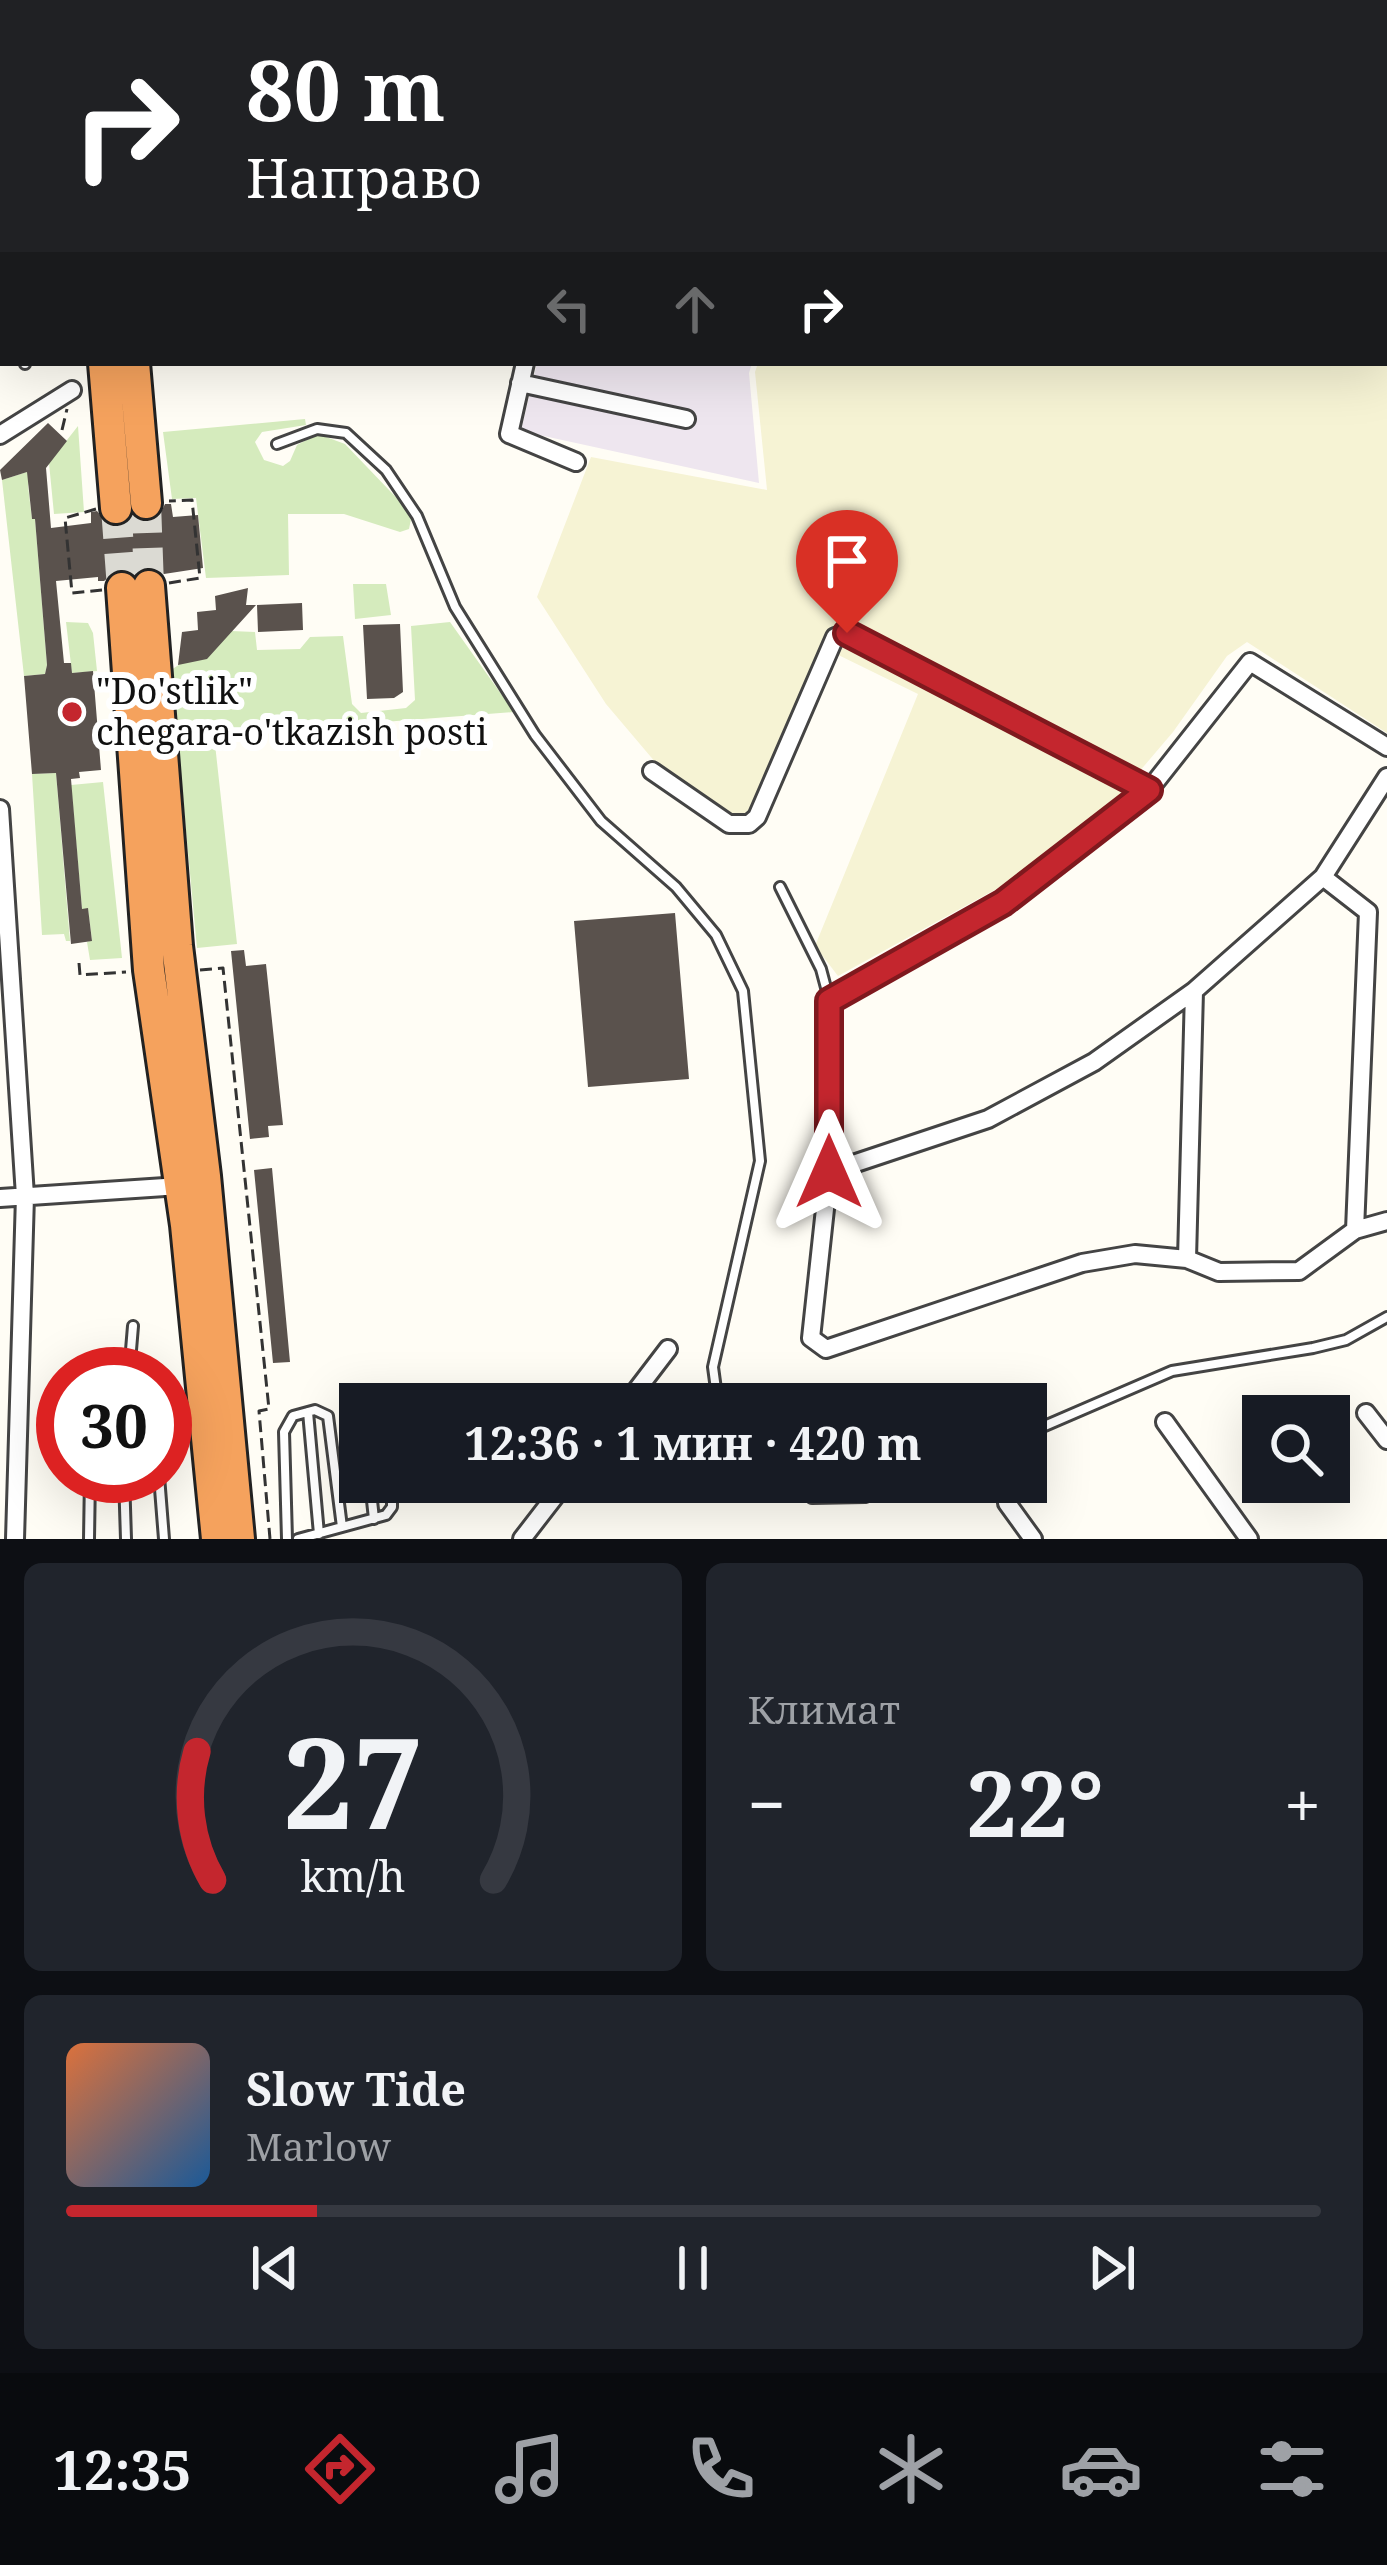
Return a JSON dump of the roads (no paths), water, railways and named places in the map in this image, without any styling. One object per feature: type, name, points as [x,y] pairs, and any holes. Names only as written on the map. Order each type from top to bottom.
[{"type":"highway","points":[[105,366],[125,422]]},
{"type":"highway","points":[[131,506],[125,422],[134,366]]},
{"type":"highway","points":[[135,587],[180,1186],[217,1539]]},
{"type":"highway","points":[[165,971],[205,1176],[239,1539]]},
{"type":"street","points":[[524,366],[509,434],[576,462]]},
{"type":"street","points":[[520,383],[686,418]]},
{"type":"street","points":[[0,435],[72,390]]},
{"type":"street","points":[[652,771],[729,824],[749,824],[757,817],[835,638],[847,633],[1149,790]]},
{"type":"street","points":[[1387,747],[1250,662],[1149,790],[1003,903],[829,1001],[829,1172],[811,1338],[826,1349],[1082,1263],[1135,1254],[1186,1259],[1220,1272],[1299,1271],[1355,1231],[1387,1222]]},
{"type":"street","points":[[829,1172],[988,1119],[1094,1061],[1194,991],[1323,878],[1387,777]]},
{"type":"street","points":[[0,809],[25,1196],[15,1539]]},
{"type":"street","points":[[1323,878],[1368,912],[1355,1231]]},
{"type":"street","points":[[1186,1259],[1194,991]]},
{"type":"street","points":[[0,1198],[180,1186]]},
{"type":"street","points":[[642,1383],[668,1349]]},
{"type":"street","points":[[1366,1413],[1387,1440]]},
{"type":"street","points":[[1165,1421],[1250,1539]]},
{"type":"street","points":[[522,1539],[550,1503]]},
{"type":"street","points":[[1006,1503],[1034,1539]]},
{"type":"lane","points":[[277,443],[317,429],[346,433],[386,470],[417,516],[455,607],[535,735],[601,820],[676,886],[716,935],[743,991],[760,1161],[713,1367],[715,1383]]},
{"type":"lane","points":[[780,887],[821,969],[829,1001]]},
{"type":"lane","points":[[1047,1426],[1172,1371],[1346,1340],[1387,1317]]},
{"type":"lane","points":[[131,1347],[133,1326]]},
{"type":"lane","points":[[286,1539],[284,1432],[293,1416],[308,1412],[322,1411],[328,1416],[343,1527]]},
{"type":"lane","points":[[308,1412],[319,1534]]},
{"type":"lane","points":[[89,1539],[90,1503]]},
{"type":"lane","points":[[125,1503],[126,1539]]},
{"type":"lane","points":[[161,1503],[164,1539]]},
{"type":"lane","points":[[372,1503],[374,1519]]},
{"type":"lane","points":[[298,1539],[386,1515],[392,1503]]},
{"type":"tunnel","points":[[146,503],[149,586]]},
{"type":"tunnel","points":[[116,508],[122,588]]},
{"type":"place","name":"\"Do'stlik\" chegara-o'tkazish posti","points":[[72,712]]}]
